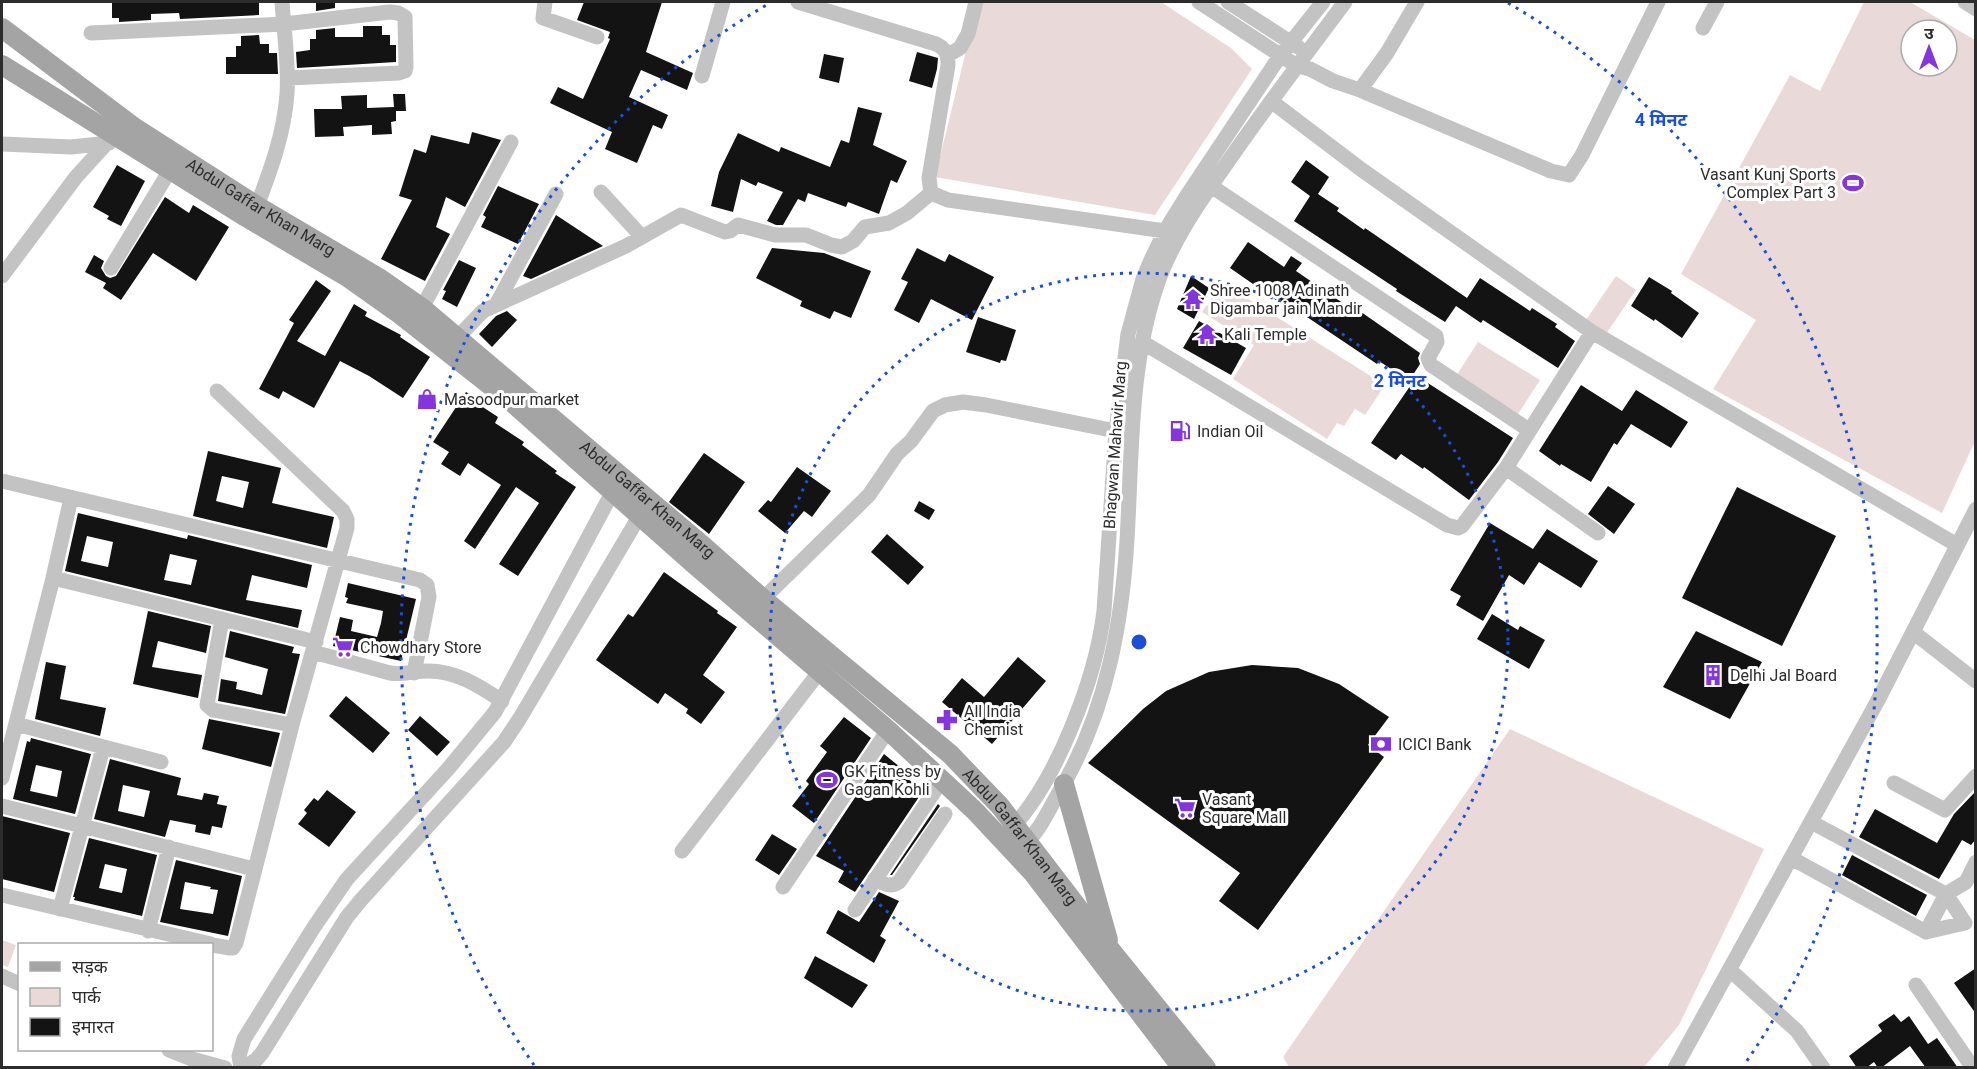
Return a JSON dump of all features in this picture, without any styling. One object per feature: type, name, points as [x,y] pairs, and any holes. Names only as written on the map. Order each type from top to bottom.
[{"type":"main road","name":"Abdul Gaffar Khan Marg","points":[[2,28],[122,137],[257,206],[371,272],[423,308],[763,599],[950,754],[1014,839],[1080,933],[1182,1068]]},
{"type":"main road","name":"Abdul Gaffar Khan Marg","points":[[2,65],[122,137],[246,218],[349,278],[397,312],[514,404],[888,730],[942,780],[1014,839],[1111,950],[1206,1068]]},
{"type":"main road","points":[[1064,784],[1111,950]]},
{"type":"street","points":[[257,206],[277,150],[285,113],[288,78],[282,2]]},
{"type":"street","points":[[545,2],[543,18],[597,37]]},
{"type":"street","points":[[702,76],[723,2]]},
{"type":"street","points":[[798,2],[936,44],[948,55],[929,178],[931,193],[937,197],[1165,231]]},
{"type":"street","points":[[948,55],[960,48],[968,34],[976,2]]},
{"type":"street","points":[[1199,2],[1297,66],[1310,69],[1333,81],[1360,90],[1551,171],[1569,175],[1582,155],[1658,2]]},
{"type":"street","points":[[1228,2],[1306,53]]},
{"type":"street","name":"Bhagwan Mahavir Marg","points":[[1014,839],[1054,765],[1078,708],[1102,633],[1116,430],[1128,334],[1132,315],[1151,260],[1165,231],[1280,56],[1323,2]]},
{"type":"street","name":"Bhagwan Mahavir Marg","points":[[1014,839],[1064,784],[1094,721],[1112,658],[1117,635],[1126,556],[1135,385],[1148,315],[1164,268],[1180,235],[1210,186],[1345,2]]},
{"type":"street","points":[[1360,90],[1417,2]]},
{"type":"street","points":[[1703,28],[1717,2]]},
{"type":"street","points":[[1965,2],[1976,9]]},
{"type":"street","points":[[91,33],[284,24],[390,12],[402,14],[406,23],[405,71],[288,78]]},
{"type":"street","points":[[1271,101],[1362,170],[1592,332],[1957,545]]},
{"type":"street","points":[[4,147],[70,147],[122,137]]},
{"type":"street","points":[[2,276],[76,177],[122,137]]},
{"type":"street","points":[[423,308],[511,142]]},
{"type":"street","points":[[111,268],[170,170]]},
{"type":"street","points":[[1210,186],[1436,336],[1437,342],[1428,358],[1431,365],[1530,430]]},
{"type":"street","points":[[601,192],[642,237]]},
{"type":"street","points":[[458,337],[483,311],[642,237],[681,215],[725,232],[738,225],[775,235],[806,235],[842,247],[853,241],[864,227],[889,223],[907,213],[931,193]]},
{"type":"street","points":[[496,305],[556,194]]},
{"type":"street","points":[[1142,342],[1452,527],[1458,528],[1462,526],[1506,468],[1592,332]]},
{"type":"street","points":[[213,945],[230,948],[235,946],[348,519],[343,511],[217,391]]},
{"type":"street","points":[[763,599],[870,495],[897,454],[911,441],[933,411],[945,405],[963,402],[1116,430],[1131,429]]},
{"type":"street","points":[[1506,468],[1598,532]]},
{"type":"street","points":[[2,481],[420,580],[427,585],[429,597],[414,673]]},
{"type":"street","points":[[613,491],[490,720],[360,863],[339,890],[244,1040],[239,1056],[242,1068],[256,1060],[347,917],[504,742],[640,515]]},
{"type":"street","points":[[2,778],[53,578],[70,498]]},
{"type":"street","points":[[1675,1068],[1811,822],[1913,632],[1976,508]]},
{"type":"street","points":[[53,578],[222,619],[315,647],[390,674],[400,675],[424,671],[450,674],[481,687],[502,701]]},
{"type":"street","points":[[222,619],[207,705],[213,710],[292,725]]},
{"type":"street","points":[[1913,632],[1976,681]]},
{"type":"street","points":[[682,851],[820,671]]},
{"type":"street","points":[[16,724],[161,762]]},
{"type":"street","points":[[783,887],[888,730]]},
{"type":"street","points":[[60,909],[103,748]]},
{"type":"street","points":[[1894,783],[1945,810],[1976,776]]},
{"type":"street","points":[[855,910],[942,780]]},
{"type":"street","points":[[2,806],[254,869]]},
{"type":"street","points":[[875,879],[893,886],[899,882],[945,814]]},
{"type":"street","points":[[1791,858],[1926,932],[1965,923],[1946,894],[1811,822]]},
{"type":"street","points":[[148,931],[169,847]]},
{"type":"street","points":[[1926,932],[1946,894],[1971,883],[1976,862]]},
{"type":"street","points":[[339,890],[358,904]]},
{"type":"street","points":[[2,895],[202,943]]},
{"type":"street","points":[[1730,970],[1797,1031],[1823,1068]]},
{"type":"street","points":[[2,976],[18,983]]},
{"type":"street","points":[[1916,986],[1973,1068]]},
{"type":"street","points":[[172,1051],[225,1068]]},
{"type":"green space","points":[[978,2],[1161,2],[1231,48],[1252,69],[1155,215],[935,177]]},
{"type":"green space","name":"Vasant Kunj Sports Complex Part 3","points":[[1864,2],[1910,2],[1937,18],[1899,18],[1899,78],[1959,78],[1959,31],[1975,40],[1975,441],[1942,513],[1713,389],[1756,320],[1681,274],[1790,75],[1820,91]]},
{"type":"green space","points":[[1616,276],[1636,290],[1606,334],[1586,320]]},
{"type":"green space","points":[[1221,282],[1385,385],[1365,415],[1355,409],[1344,426],[1337,423],[1327,439],[1233,379],[1254,345],[1202,312]]},
{"type":"green space","points":[[1478,342],[1540,380],[1511,425],[1449,387]]},
{"type":"green space","points":[[1510,729],[1764,849],[1679,1025],[1644,1067],[1289,1067],[1283,1057]]},
{"type":"green space","points":[[2,940],[16,945],[8,967],[2,965]]},
{"type":"building","points":[[112,2],[259,2],[259,15],[180,19],[179,13],[151,14],[151,20],[119,22],[119,18],[112,18]]},
{"type":"building","points":[[316,2],[335,2],[335,8],[316,11]]},
{"type":"building","points":[[584,2],[662,2],[646,52],[693,73],[687,90],[641,70],[629,97],[668,115],[662,129],[653,125],[637,163],[605,149],[612,132],[550,103],[558,87],[583,99],[610,39],[608,38],[610,32],[577,20]]},
{"type":"building","points":[[363,26],[382,26],[382,35],[390,35],[390,45],[396,45],[396,62],[297,68],[296,52],[310,50],[310,39],[316,39],[316,30],[335,28],[335,37],[363,37]]},
{"type":"building","points":[[259,35],[260,44],[269,44],[269,53],[277,53],[278,74],[226,74],[226,57],[236,57],[236,46],[241,46],[241,36]]},
{"type":"building","points":[[917,52],[938,58],[932,88],[909,81]]},
{"type":"building","points":[[824,54],[844,58],[839,83],[819,78]]},
{"type":"building","points":[[393,94],[405,94],[406,111],[396,111],[396,121],[391,122],[392,134],[372,135],[372,125],[343,127],[344,136],[315,137],[314,109],[342,109],[341,96],[367,95],[367,108],[394,107]]},
{"type":"building","points":[[858,107],[882,113],[873,145],[907,161],[897,183],[891,180],[879,214],[848,202],[846,207],[808,193],[805,202],[798,199],[783,225],[776,225],[767,221],[783,192],[758,182],[756,186],[741,179],[733,212],[711,206],[719,172],[738,133],[779,152],[781,147],[830,167],[841,140],[849,143]]},
{"type":"building","points":[[472,132],[501,140],[465,207],[446,197],[436,227],[450,234],[425,281],[381,259],[412,200],[399,196],[414,149],[426,153],[431,135],[469,144]]},
{"type":"building","points":[[1306,160],[1329,177],[1318,194],[1339,208],[1337,211],[1467,298],[1480,278],[1530,311],[1532,308],[1557,324],[1555,327],[1575,341],[1558,368],[1483,320],[1481,323],[1456,306],[1445,322],[1294,221],[1310,196],[1291,182]]},
{"type":"building","points":[[117,165],[145,181],[121,226],[107,219],[109,216],[93,207]]},
{"type":"building","points":[[498,186],[539,204],[518,244],[481,227],[486,217],[483,215]]},
{"type":"building","points":[[165,197],[189,213],[193,205],[229,227],[196,281],[153,253],[121,300],[103,288],[106,283],[85,272],[94,255],[104,261],[101,268],[106,276],[110,278],[116,276]]},
{"type":"building","points":[[556,215],[603,246],[531,279],[523,276]]},
{"type":"building","points":[[1248,242],[1284,267],[1291,256],[1302,263],[1296,271],[1350,308],[1351,305],[1420,353],[1418,358],[1420,364],[1409,381],[1379,361],[1377,364],[1230,268]]},
{"type":"building","points":[[772,248],[824,253],[871,271],[851,318],[834,311],[830,319],[800,306],[802,301],[756,278]]},
{"type":"building","points":[[917,248],[945,262],[949,254],[994,277],[972,320],[931,299],[919,323],[894,310],[908,282],[901,279]]},
{"type":"building","points":[[459,260],[476,268],[457,307],[442,299],[446,291],[443,290]]},
{"type":"building","name":"Shree 1008 Adinath Digambar jain Mandir","points":[[1191,276],[1209,288],[1194,319],[1177,309]]},
{"type":"building","points":[[1649,277],[1672,291],[1671,293],[1699,313],[1682,338],[1631,306]]},
{"type":"building","points":[[316,280],[331,291],[297,341],[325,356],[354,304],[367,312],[365,316],[401,335],[400,337],[430,357],[403,398],[340,361],[314,408],[283,391],[279,399],[259,389],[294,323],[289,320]]},
{"type":"building","points":[[507,311],[517,320],[492,347],[479,334],[496,316]]},
{"type":"building","points":[[978,317],[1016,330],[1006,361],[1001,360],[1000,363],[966,352]]},
{"type":"building","name":"Kali Temple","points":[[1199,321],[1246,348],[1231,375],[1183,348]]},
{"type":"building","points":[[1417,376],[1513,438],[1469,500],[1424,467],[1423,469],[1401,454],[1396,460],[1371,443]]},
{"type":"building","points":[[1581,385],[1622,411],[1636,390],[1688,422],[1671,448],[1631,424],[1617,445],[1614,443],[1591,482],[1561,464],[1560,466],[1539,451]]},
{"type":"building","points":[[466,392],[477,399],[475,402],[498,417],[495,423],[524,442],[522,445],[557,471],[555,473],[576,487],[518,576],[499,564],[539,503],[516,487],[475,549],[464,541],[501,485],[468,463],[460,476],[441,464],[449,452],[433,442]]},
{"type":"building","points":[[208,451],[281,468],[272,503],[334,517],[327,548],[193,516]],"holes":[[[222,476],[249,482],[243,508],[216,501]]]},
{"type":"building","points":[[704,453],[745,482],[709,534],[669,502]]},
{"type":"building","points":[[797,467],[831,491],[812,517],[804,511],[785,533],[758,511],[768,500],[771,502]]},
{"type":"building","points":[[1608,486],[1635,504],[1614,534],[1588,514]]},
{"type":"building","points":[[1737,487],[1836,536],[1782,646],[1682,598]]},
{"type":"building","points":[[919,501],[935,510],[929,520],[914,511]]},
{"type":"building","points":[[78,513],[187,539],[188,535],[312,565],[307,588],[252,575],[246,600],[302,610],[298,628],[65,571]],"holes":[[[87,536],[113,542],[108,567],[81,561]],[[170,554],[197,560],[191,585],[164,580]]]},
{"type":"building","points":[[1490,523],[1533,549],[1547,529],[1598,561],[1581,588],[1539,562],[1524,585],[1509,575],[1483,621],[1456,605],[1461,596],[1450,590]]},
{"type":"building","points":[[887,534],[924,567],[908,585],[871,552]]},
{"type":"building","points":[[664,572],[737,627],[703,675],[725,692],[701,724],[686,713],[688,709],[665,693],[658,704],[596,660],[628,614],[633,617]]},
{"type":"building","points":[[348,583],[416,599],[401,661],[333,646],[340,617],[353,620],[351,631],[377,637],[381,623],[383,611],[346,603]]},
{"type":"building","points":[[148,611],[211,626],[206,653],[158,641],[152,667],[202,675],[198,698],[133,684]]},
{"type":"building","points":[[1492,614],[1518,630],[1520,626],[1545,640],[1529,669],[1477,639]]},
{"type":"building","points":[[230,631],[294,647],[292,653],[300,654],[285,714],[218,701],[221,679],[237,682],[236,689],[262,695],[268,669],[225,657]]},
{"type":"building","name":"Delhi Jal Board","points":[[1696,631],[1762,662],[1730,719],[1663,687]]},
{"type":"building","points":[[1018,657],[1046,681],[992,744],[942,702],[962,678],[984,697]]},
{"type":"building","points":[[46,662],[66,666],[60,699],[106,708],[100,736],[35,719]]},
{"type":"building","points":[[1252,665],[1298,668],[1339,684],[1389,717],[1368,745],[1384,757],[1258,930],[1219,901],[1240,873],[1088,763],[1143,709],[1166,691],[1209,672]]},
{"type":"building","points":[[346,696],[390,733],[373,753],[329,716]]},
{"type":"building","points":[[420,716],[450,742],[437,756],[408,730]]},
{"type":"building","points":[[844,717],[871,738],[814,823],[792,806],[809,784],[806,781],[827,752],[820,746]]},
{"type":"building","points":[[209,719],[280,733],[271,767],[202,749]]},
{"type":"building","points":[[31,738],[91,754],[75,814],[13,799],[27,741],[30,742]],"holes":[[[36,765],[62,771],[57,797],[30,791]]]},
{"type":"building","points":[[884,754],[906,772],[903,775],[923,791],[855,892],[838,882],[844,871],[816,856]]},
{"type":"building","points":[[110,759],[181,778],[177,795],[202,800],[204,793],[219,796],[217,804],[227,806],[222,828],[212,826],[210,835],[195,832],[196,825],[170,820],[165,837],[94,819]],"holes":[[[123,785],[150,791],[144,817],[118,811]]]},
{"type":"building","points":[[327,790],[356,812],[329,847],[298,824],[307,813],[304,810],[314,798],[318,801]]},
{"type":"building","points":[[1976,791],[1976,839],[1971,845],[1962,840],[1939,879],[1859,837],[1875,809],[1937,843],[1954,814]]},
{"type":"building","points":[[938,804],[940,806],[890,875]]},
{"type":"building","points":[[2,816],[70,833],[54,892],[2,879]]},
{"type":"building","points":[[772,834],[797,849],[779,875],[755,860]]},
{"type":"building","points":[[89,838],[157,855],[142,916],[74,900],[75,897],[73,897]],"holes":[[[105,864],[127,869],[122,893],[99,888]]]},
{"type":"building","points":[[1852,855],[1927,895],[1916,916],[1842,875]]},
{"type":"building","points":[[176,860],[242,876],[228,936],[160,922]],"holes":[[[185,882],[211,887],[210,889],[218,890],[213,914],[180,909]]]},
{"type":"building","points":[[879,892],[899,901],[880,936],[886,940],[874,963],[826,933],[838,910],[859,922]]},
{"type":"building","points":[[815,956],[868,985],[852,1008],[804,978]]},
{"type":"building","points":[[1976,968],[1976,1014],[1954,983]]},
{"type":"building","points":[[1894,1014],[1901,1022],[1909,1016],[1928,1044],[1937,1038],[1958,1068],[1926,1068],[1910,1046],[1881,1068],[1878,1068],[1874,1062],[1866,1068],[1857,1068],[1849,1056],[1882,1031],[1878,1025]]},
{"type":"place","name":"Vasant Kunj Sports Complex Part 3","points":[[1853,183]]},
{"type":"place","name":"Shree 1008 Adinath Digambar jain Mandir","points":[[1193,299]]},
{"type":"place","name":"Kali Temple","points":[[1207,334]]},
{"type":"place","name":"Masoodpur market","points":[[427,399]]},
{"type":"place","name":"Indian Oil","points":[[1180,431]]},
{"type":"place","name":"Chowdhary Store","points":[[343,647]]},
{"type":"place","name":"Delhi Jal Board","points":[[1713,675]]},
{"type":"place","name":"All India Chemist","points":[[947,720]]},
{"type":"place","name":"ICICI Bank","points":[[1381,744]]},
{"type":"place","name":"GK Fitness by Gagan Kohli","points":[[827,780]]},
{"type":"place","name":"Vasant Square Mall","points":[[1185,808]]}]
